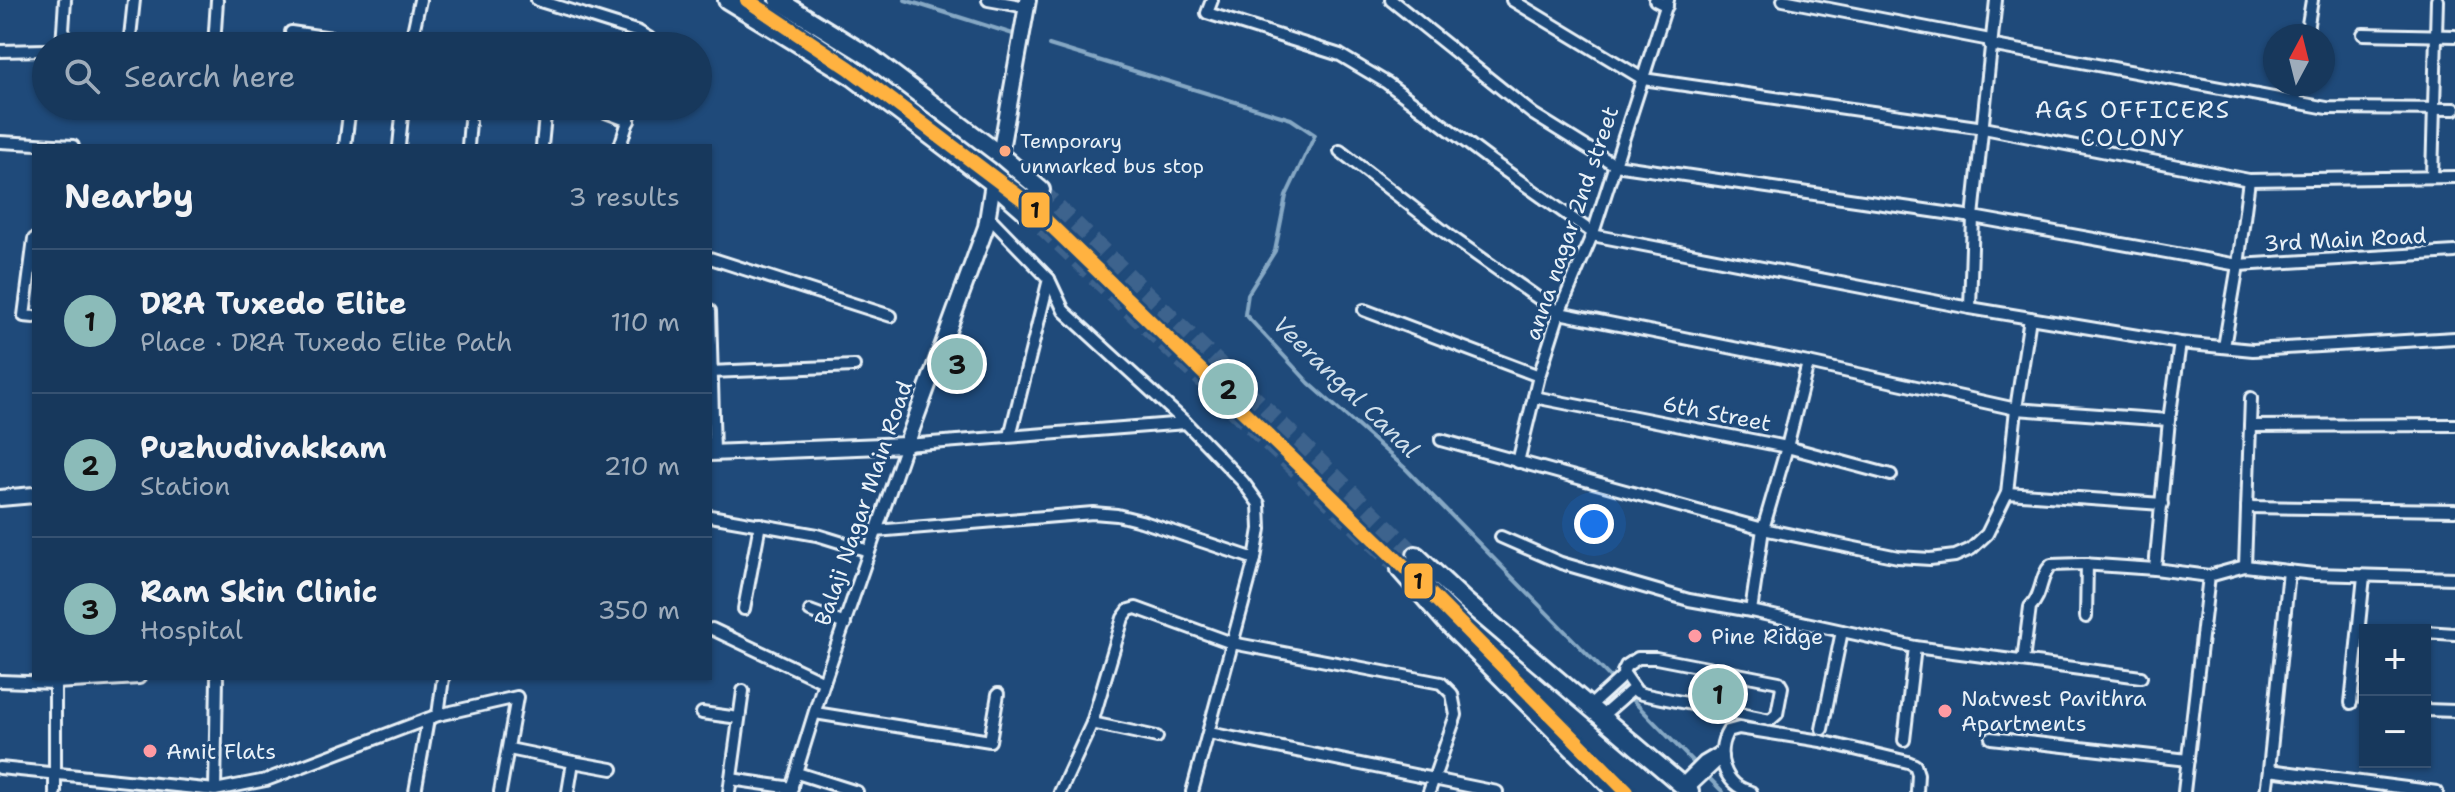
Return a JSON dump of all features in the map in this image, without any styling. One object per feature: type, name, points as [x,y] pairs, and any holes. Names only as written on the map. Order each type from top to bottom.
[{"type":"main road","points":[[727,0],[853,77],[993,183],[1025,211]]},
{"type":"main road","points":[[778,0],[870,57],[1000,155],[1041,190]]},
{"type":"main road","points":[[853,77],[870,57]]},
{"type":"main road","points":[[1416,555],[1465,601],[1596,711],[1690,784]]},
{"type":"main road","points":[[1400,570],[1446,622],[1616,792]]},
{"type":"main road","points":[[1446,622],[1465,601]]},
{"type":"street","points":[[63,32],[65,0]]},
{"type":"street","points":[[131,32],[134,0]]},
{"type":"street","points":[[215,32],[217,0]]},
{"type":"street","points":[[414,32],[420,0]]},
{"type":"street","points":[[537,0],[639,32]]},
{"type":"street","points":[[988,0],[1026,8],[1000,155]]},
{"type":"street","points":[[1212,0],[1207,13],[1340,55],[1387,83],[1593,234],[1970,308],[2180,343],[2253,350],[2455,338]]},
{"type":"street","points":[[1391,0],[1533,114],[1615,165]]},
{"type":"street","points":[[1512,0],[1643,79],[1984,128],[2249,180],[2455,177]]},
{"type":"street","points":[[1655,0],[1668,3]]},
{"type":"street","points":[[1783,0],[2327,108],[2455,109]]},
{"type":"street","points":[[1970,308],[1973,217],[1996,0]]},
{"type":"street","points":[[2308,24],[2312,0]]},
{"type":"street","points":[[2432,177],[2437,0]]},
{"type":"street","name":"anna nagar 2nd street","points":[[1518,462],[1539,376],[1559,313],[1593,234],[1668,3]]},
{"type":"street","points":[[2363,34],[2455,36]]},
{"type":"street","points":[[0,51],[32,50]]},
{"type":"street","points":[[2295,102],[2296,96]]},
{"type":"street","points":[[345,144],[348,120]]},
{"type":"street","points":[[399,144],[402,120]]},
{"type":"street","points":[[542,144],[545,120]]},
{"type":"street","points":[[468,144],[470,121]]},
{"type":"street","points":[[621,144],[629,121]]},
{"type":"street","points":[[0,142],[36,144]]},
{"type":"street","points":[[1340,151],[1450,236],[1559,313],[2016,409],[2169,420]]},
{"type":"street","name":"3rd Main Road","points":[[1615,165],[1973,217],[2238,265],[2455,252]]},
{"type":"street","points":[[2224,347],[2249,180]]},
{"type":"street","name":"Balaji Nagar Main Road","points":[[791,790],[875,531],[989,217],[993,183]]},
{"type":"street","points":[[989,217],[1049,279],[1064,311],[1186,423],[1243,482],[1259,504],[1260,529],[1255,559],[1192,792]]},
{"type":"street","points":[[32,254],[24,316],[32,317]]},
{"type":"street","points":[[712,259],[891,316]]},
{"type":"street","points":[[1010,436],[1049,279]]},
{"type":"street","points":[[1364,310],[1539,376]]},
{"type":"street","points":[[1441,440],[1763,529],[1898,557],[1930,559],[1955,556],[1971,549],[1987,534],[2007,493],[2030,318]]},
{"type":"street","points":[[2155,569],[2169,420],[2180,343]]},
{"type":"street","points":[[1751,611],[1763,529],[1808,363]]},
{"type":"street","points":[[712,372],[854,366]]},
{"type":"street","name":"6th Street","points":[[1534,397],[1787,447],[1891,475]]},
{"type":"street","points":[[2245,566],[2251,398]]},
{"type":"street","points":[[712,452],[906,445],[1186,423]]},
{"type":"street","points":[[2250,426],[2455,425]]},
{"type":"street","points":[[2007,493],[2162,504]]},
{"type":"street","points":[[0,498],[32,495]]},
{"type":"street","points":[[2247,507],[2455,510]]},
{"type":"street","points":[[875,531],[1093,513],[1117,515],[1255,559]]},
{"type":"street","points":[[712,516],[817,535],[869,551]]},
{"type":"street","points":[[744,609],[760,524]]},
{"type":"street","points":[[1501,537],[1561,563],[1689,600],[1915,647],[2141,677]]},
{"type":"street","points":[[2086,617],[2087,564]]},
{"type":"street","points":[[2023,661],[2030,607],[2037,600],[2044,572],[2051,565],[2087,564],[2209,576],[2245,566],[2364,576],[2455,578]]},
{"type":"street","points":[[2266,792],[2289,571]]},
{"type":"street","points":[[2184,792],[2209,576]]},
{"type":"street","points":[[2351,703],[2364,576]]},
{"type":"street","points":[[1060,792],[1092,723],[1123,618],[1129,610],[1136,608],[1232,643],[1441,683],[1452,694],[1456,715],[1429,792]]},
{"type":"street","points":[[810,611],[845,624]]},
{"type":"street","points":[[712,629],[824,682]]},
{"type":"street","points":[[1822,729],[1842,631]]},
{"type":"street","points":[[2431,632],[2455,634]]},
{"type":"street","points":[[1904,740],[1915,647]]},
{"type":"street","points":[[1638,658],[1656,658],[1779,682],[1782,687],[1777,714],[1770,720],[1628,693],[1596,711],[1624,669],[1638,658]]},
{"type":"street","points":[[0,681],[55,683],[105,680]]},
{"type":"street","points":[[215,790],[217,680]]},
{"type":"street","points":[[415,792],[442,680]]},
{"type":"street","points":[[1617,681],[1628,693]]},
{"type":"street","points":[[55,683],[55,792]]},
{"type":"street","points":[[729,792],[743,691]]},
{"type":"street","points":[[815,713],[990,741],[998,694]]},
{"type":"street","points":[[0,768],[215,790],[247,788],[433,717],[517,697],[500,792]]},
{"type":"street","points":[[2431,710],[2455,711]]},
{"type":"street","points":[[702,713],[739,718]]},
{"type":"street","points":[[1092,723],[1157,737]]},
{"type":"street","points":[[1751,792],[1736,785],[1726,774],[1721,755],[1723,739],[1728,731],[1739,728],[1821,741],[1899,759],[1915,765],[1917,792]]},
{"type":"street","points":[[1209,733],[1494,792]]},
{"type":"street","points":[[1991,738],[2188,760]]},
{"type":"street","points":[[509,749],[612,769]]},
{"type":"street","points":[[1690,784],[1721,755]]},
{"type":"street","points":[[568,792],[573,762]]},
{"type":"street","points":[[2269,770],[2437,792]]},
{"type":"street","points":[[797,773],[857,792]]},
{"type":"street","points":[[731,779],[791,790]]},
{"type":"waterway","name":"Veerangal Canal","points":[[905,0],[1013,34]]},
{"type":"waterway","name":"Veerangal Canal","points":[[1049,45],[1291,119],[1315,135],[1286,196],[1275,251],[1248,294],[1245,314],[1309,383],[1405,468],[1698,767]]},
{"type":"waterway","name":"Veerangal Canal","points":[[1704,773],[1723,792]]},
{"type":"tunnel","points":[[1041,190],[1416,555]]},
{"type":"tunnel","points":[[1025,211],[1400,570]]},
{"type":"transit line","name":"1","points":[[747,0],[849,68],[1030,205],[1404,567],[1627,792]]},
{"type":"place","name":"Temporary unmarked bus stop","points":[[1005,151]]},
{"type":"place","name":"Ram Skin Clinic","points":[[957,364]]},
{"type":"place","name":"Puzhudivakkam","points":[[1228,389]]},
{"type":"place","name":"Pine Ridge","points":[[1695,636]]},
{"type":"place","name":"DRA Tuxedo Elite","points":[[1718,694]]},
{"type":"place","name":"Natwest Pavithra Apartments","points":[[1945,711]]},
{"type":"place","name":"Amit Flats","points":[[150,751]]},
{"type":"district","name":"AGS OFFICERS COLONY","points":[[2133,124]]}]
